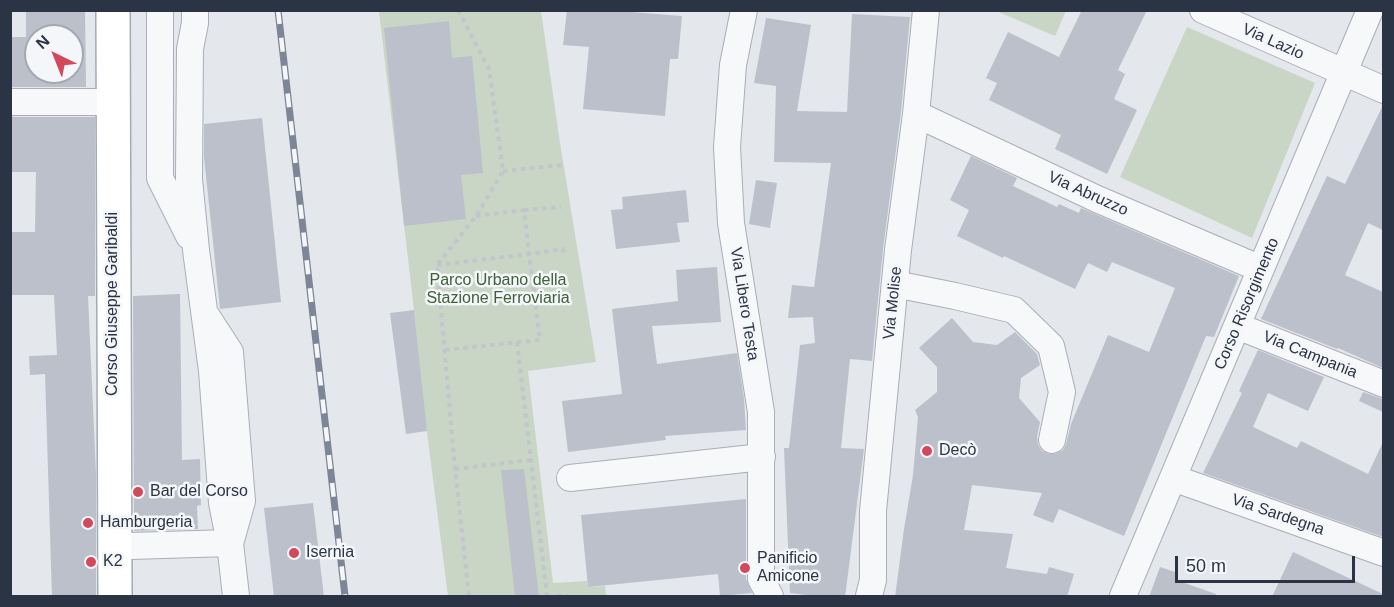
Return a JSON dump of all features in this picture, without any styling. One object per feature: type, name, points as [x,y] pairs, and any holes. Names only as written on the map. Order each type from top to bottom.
[{"type":"main road","name":"Corso Giuseppe Garibaldi","points":[[113,10],[116,597]]},
{"type":"street","points":[[160,10],[160,178],[196,250]]},
{"type":"street","points":[[195,10],[190,49],[189,179],[212,371],[222,503],[230,543],[236,597]]},
{"type":"street","name":"Via Libero Testa","points":[[744,10],[733,65],[727,147],[731,223],[761,412],[761,579],[770,597]]},
{"type":"street","name":"Via Molise","points":[[868,597],[873,580],[873,511],[898,250],[916,114],[926,10]]},
{"type":"street","name":"Via Lazio","points":[[1203,10],[1383,90]]},
{"type":"street","name":"Corso Risorgimento","points":[[1123,597],[1370,10]]},
{"type":"street","points":[[10,102],[112,102]]},
{"type":"street","name":"Via Abruzzo","points":[[916,114],[1097,200],[1261,270]]},
{"type":"street","points":[[895,285],[1014,310],[1051,346],[1062,392],[1052,440]]},
{"type":"street","name":"Via Campania","points":[[1237,326],[1383,384]]},
{"type":"street","points":[[570,478],[762,457]]},
{"type":"street","name":"Via Sardegna","points":[[1173,478],[1383,553]]},
{"type":"street","points":[[115,540],[130,546],[230,543]]},
{"type":"path","points":[[458,10],[489,69],[503,171],[476,216],[437,265],[469,597]]},
{"type":"path","points":[[503,171],[563,165]]},
{"type":"path","points":[[476,216],[561,207]]},
{"type":"path","points":[[444,350],[540,340],[524,210]]},
{"type":"path","points":[[437,265],[563,249],[564,255]]},
{"type":"path","points":[[517,342],[546,597]]},
{"type":"path","points":[[455,469],[531,460]]},
{"type":"path","points":[[558,597],[568,597]]},
{"type":"green space","name":"Parco Urbano della Stazione Ferroviaria","points":[[379,11],[541,11],[596,362],[528,371],[553,583],[587,581],[588,587],[605,586],[606,596],[448,596],[425,417]]},
{"type":"green space","points":[[996,11],[1066,11],[1055,36]]},
{"type":"green space","points":[[1187,27],[1315,83],[1252,238],[1120,177]]},
{"type":"building","points":[[26,10],[85,10],[86,87],[10,87],[10,37],[24,37],[24,84],[84,84],[84,24],[26,24]]},
{"type":"building","points":[[567,10],[631,10],[631,12],[682,16],[678,59],[670,59],[665,116],[583,109],[589,47],[563,45]]},
{"type":"building","points":[[1082,10],[1147,10],[1118,70],[1125,74],[1114,99],[1137,110],[1107,174],[1055,149],[1061,135],[989,100],[997,83],[986,78],[1008,32],[1059,57]]},
{"type":"building","points":[[852,14],[910,17],[872,361],[850,359],[841,448],[864,449],[845,597],[821,597],[790,593],[784,448],[789,448],[800,345],[815,343],[813,317],[788,318],[792,285],[814,287],[831,163],[774,162],[776,86],[754,83],[766,18],[811,25],[797,111],[847,112]]},
{"type":"building","points":[[449,21],[452,58],[472,56],[483,173],[461,175],[466,219],[404,226],[384,28]]},
{"type":"building","points":[[1383,105],[1383,230],[1368,223],[1345,275],[1383,292],[1383,368],[1261,319],[1327,176],[1345,184]]},
{"type":"building","points":[[10,117],[95,117],[95,296],[88,296],[96,474],[96,597],[52,597],[45,374],[30,375],[29,356],[57,355],[54,295],[10,295],[10,232],[35,232],[36,172],[10,172]]},
{"type":"building","points":[[262,118],[281,302],[220,309],[204,157],[204,124]]},
{"type":"building","points":[[971,156],[1017,178],[1013,186],[1057,207],[1059,204],[1079,213],[1081,208],[1239,276],[1214,337],[1206,336],[1124,536],[1059,509],[1053,523],[1033,515],[1042,493],[972,485],[964,530],[1013,534],[1006,568],[1047,574],[1049,567],[1074,574],[1067,597],[895,597],[913,475],[918,417],[915,410],[937,392],[937,367],[919,348],[952,318],[973,342],[997,345],[1015,332],[1037,354],[1040,365],[1021,378],[1019,398],[1040,422],[1038,445],[1048,454],[1056,454],[1063,450],[1066,444],[1071,424],[1108,335],[1149,352],[1175,288],[1112,262],[1107,272],[1088,263],[1075,289],[957,236],[969,210],[950,200]]},
{"type":"building","points":[[756,180],[777,183],[770,228],[749,224]]},
{"type":"building","points":[[686,190],[689,222],[677,223],[680,242],[616,249],[611,210],[623,209],[622,197]]},
{"type":"building","points":[[717,267],[721,322],[652,326],[657,364],[737,353],[746,430],[665,436],[666,440],[568,452],[562,401],[622,394],[612,309],[678,301],[676,270]]},
{"type":"building","points":[[180,294],[182,460],[200,459],[201,505],[197,506],[198,529],[134,531],[133,296]]},
{"type":"building","points":[[414,310],[427,431],[406,434],[390,313]]},
{"type":"building","points":[[1258,350],[1324,377],[1308,411],[1268,393],[1253,427],[1297,448],[1301,441],[1368,474],[1383,442],[1383,537],[1203,473],[1242,393],[1239,391]]},
{"type":"building","points":[[1363,392],[1383,399],[1383,412],[1359,401]]},
{"type":"building","points":[[524,469],[539,597],[515,597],[501,470]]},
{"type":"building","points":[[746,499],[746,579],[752,593],[720,596],[718,574],[588,587],[581,515]]},
{"type":"building","name":"Isernia","points":[[313,503],[324,597],[274,597],[264,508]]},
{"type":"building","points":[[1293,552],[1383,594],[1383,597],[1272,597]]},
{"type":"building","points":[[1160,567],[1178,573],[1176,580],[1216,594],[1215,597],[1149,597]]},
{"type":"railway","points":[[278,10],[345,596]]},
{"type":"place","name":"Decò","points":[[927,451]]},
{"type":"place","name":"Bar del Corso","points":[[138,492]]},
{"type":"place","name":"Hamburgeria","points":[[88,523]]},
{"type":"place","name":"Isernia","points":[[294,553]]},
{"type":"place","name":"K2","points":[[91,562]]},
{"type":"place","name":"Panificio Amicone","points":[[745,568]]}]
